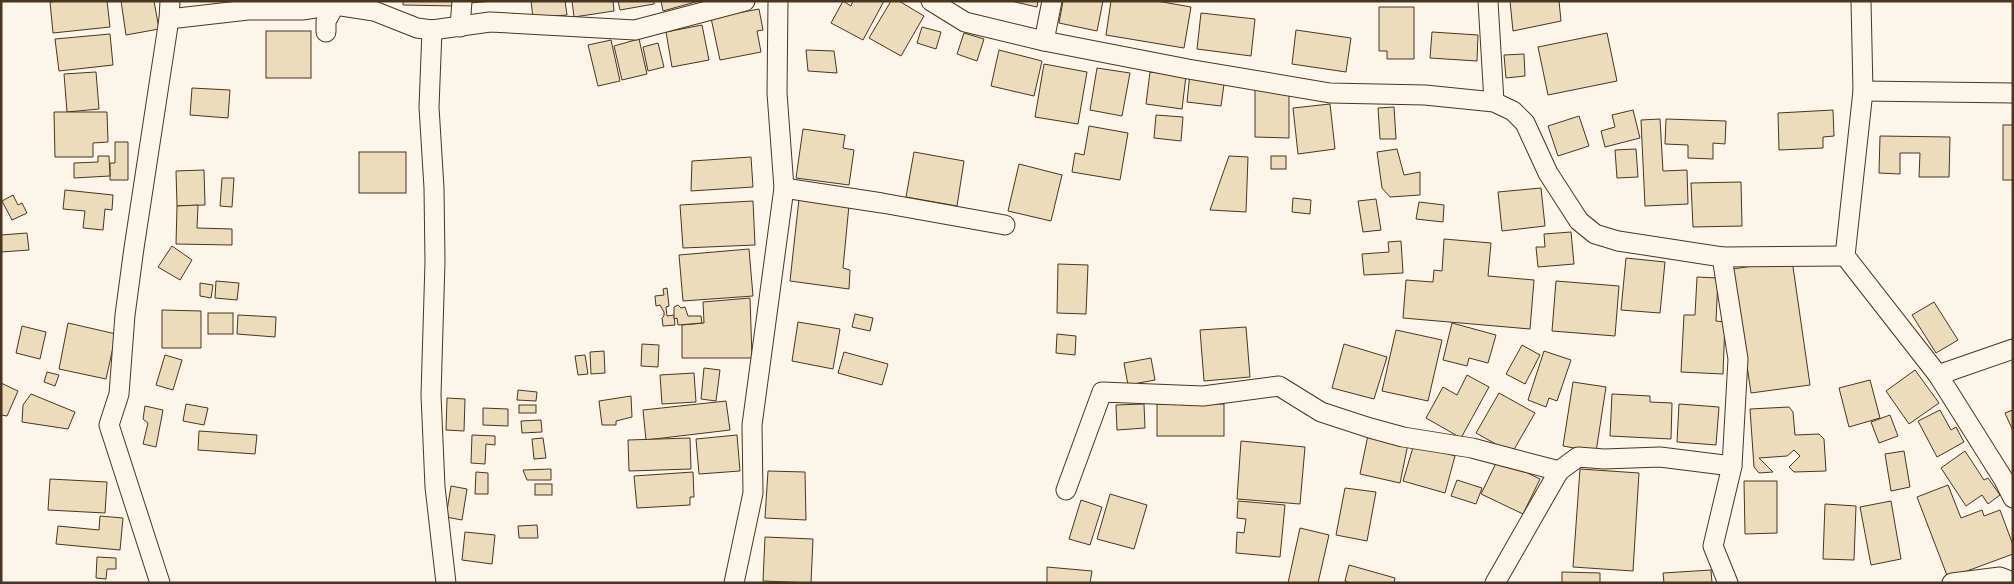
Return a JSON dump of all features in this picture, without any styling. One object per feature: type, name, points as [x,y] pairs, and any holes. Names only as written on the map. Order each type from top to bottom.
[{"type":"street","points":[[460,26],[462,1]]},
{"type":"street","points":[[160,583],[109,425],[119,394],[125,315],[170,10],[302,10],[333,3],[374,11],[417,28],[432,30],[490,22],[634,30],[745,1]]},
{"type":"street","points":[[734,583],[753,493],[752,425],[784,188],[777,93],[778,1]]},
{"type":"street","points":[[931,1],[965,22],[1044,41],[1330,94],[1425,95],[1494,102],[1513,111],[1525,122],[1548,173],[1579,221],[1594,234],[1618,241],[1722,257],[1845,256]]},
{"type":"street","points":[[1044,41],[1052,1]]},
{"type":"street","points":[[1488,1],[1494,102]]},
{"type":"street","points":[[1861,1],[1863,91],[1845,256],[1938,375],[2004,480],[2013,498]]},
{"type":"street","points":[[326,32],[326,21],[333,3]]},
{"type":"street","points":[[432,30],[429,108],[434,188],[431,395],[435,488],[446,583]]},
{"type":"street","points":[[1863,91],[2013,93]]},
{"type":"street","points":[[784,188],[1005,225]]},
{"type":"street","points":[[1722,257],[1738,359],[1732,466],[1713,546],[1728,583]]},
{"type":"street","points":[[1938,375],[2013,349]]},
{"type":"street","points":[[1066,490],[1102,392],[1203,396],[1279,386],[1321,412],[1370,428],[1402,436],[1472,448],[1559,471]]},
{"type":"street","points":[[1495,583],[1559,471],[1578,457],[1604,459],[1660,457],[1732,466]]},
{"type":"street","points":[[1952,583],[2000,577],[2013,582]]},
{"type":"building","points":[[107,1],[110,27],[53,33],[50,2]]},
{"type":"building","points":[[121,1],[154,1],[159,29],[126,35]]},
{"type":"building","points":[[403,1],[456,1],[456,6],[403,5]]},
{"type":"building","points":[[470,1],[494,1],[470,3]]},
{"type":"building","points":[[531,1],[565,1],[567,15],[533,18]]},
{"type":"building","points":[[572,1],[613,1],[614,11],[574,17]]},
{"type":"building","points":[[618,1],[654,1],[654,4],[620,10]]},
{"type":"building","points":[[661,1],[699,1],[663,11]]},
{"type":"building","points":[[843,1],[851,6],[853,1],[884,1],[863,40],[831,23]]},
{"type":"building","points":[[891,1],[899,1],[924,16],[901,56],[869,38]]},
{"type":"building","points":[[1011,1],[1038,1],[1037,7]]},
{"type":"building","points":[[1063,1],[1103,1],[1097,31],[1059,23]]},
{"type":"building","points":[[1111,1],[1157,1],[1191,7],[1184,48],[1106,35]]},
{"type":"building","points":[[1510,1],[1559,1],[1561,21],[1513,31]]},
{"type":"building","points":[[1379,7],[1414,7],[1414,59],[1387,59],[1387,51],[1379,51]]},
{"type":"building","points":[[759,9],[763,30],[757,31],[761,52],[720,60],[711,18]]},
{"type":"building","points":[[1201,13],[1255,19],[1251,56],[1197,49]]},
{"type":"building","points":[[702,25],[709,60],[672,67],[666,32]]},
{"type":"building","points":[[922,27],[941,32],[936,49],[917,43]]},
{"type":"building","points":[[1296,30],[1351,38],[1346,72],[1292,64]]},
{"type":"building","points":[[266,31],[311,31],[311,78],[266,78]]},
{"type":"building","points":[[1432,32],[1478,35],[1477,61],[1430,58]]},
{"type":"building","points":[[964,33],[984,39],[977,61],[957,54]]},
{"type":"building","points":[[1607,33],[1617,81],[1548,95],[1538,47]]},
{"type":"building","points":[[110,34],[113,65],[59,71],[55,39]]},
{"type":"building","points":[[639,39],[647,74],[622,80],[614,46]]},
{"type":"building","points":[[611,40],[620,81],[598,86],[588,45]]},
{"type":"building","points":[[658,43],[664,67],[648,71],[643,47]]},
{"type":"building","points":[[806,50],[834,51],[837,73],[808,71]]},
{"type":"building","points":[[999,50],[1042,61],[1034,96],[991,86]]},
{"type":"building","points":[[1524,54],[1525,76],[1506,78],[1504,55]]},
{"type":"building","points":[[1044,64],[1087,72],[1078,124],[1035,117]]},
{"type":"building","points":[[1097,68],[1130,73],[1122,116],[1090,110]]},
{"type":"building","points":[[96,72],[99,109],[67,112],[64,74]]},
{"type":"building","points":[[1150,72],[1186,76],[1182,109],[1146,104]]},
{"type":"building","points":[[1190,73],[1225,77],[1221,106],[1187,102]]},
{"type":"building","points":[[192,88],[230,90],[228,118],[190,115]]},
{"type":"building","points":[[1255,88],[1289,89],[1289,138],[1255,137]]},
{"type":"building","points":[[1330,104],[1335,149],[1298,154],[1293,108]]},
{"type":"building","points":[[1394,107],[1396,139],[1380,139],[1378,108]]},
{"type":"building","points":[[1633,110],[1640,138],[1605,147],[1601,131],[1615,127],[1612,115]]},
{"type":"building","points":[[1833,110],[1834,136],[1823,137],[1823,148],[1779,150],[1778,113]]},
{"type":"building","points":[[54,112],[107,112],[108,142],[93,143],[93,157],[55,157]]},
{"type":"building","points":[[1156,115],[1183,117],[1181,141],[1154,138]]},
{"type":"building","points":[[1579,116],[1589,146],[1558,156],[1548,126]]},
{"type":"building","points":[[1660,119],[1663,171],[1687,170],[1688,204],[1645,206],[1641,120]]},
{"type":"building","points":[[1666,119],[1726,121],[1725,144],[1713,143],[1713,159],[1688,158],[1688,145],[1665,144]]},
{"type":"building","points":[[2003,125],[2013,125],[2013,180],[2003,180]]},
{"type":"building","points":[[1089,126],[1128,133],[1120,180],[1072,172],[1075,153],[1084,155]]},
{"type":"building","points":[[803,129],[845,135],[843,148],[854,150],[849,185],[796,178]]},
{"type":"building","points":[[1880,136],[1950,137],[1949,177],[1919,177],[1920,153],[1900,153],[1900,174],[1879,173]]},
{"type":"building","points":[[115,142],[128,142],[128,180],[110,180],[110,163],[115,163]]},
{"type":"building","points":[[1397,149],[1404,175],[1420,172],[1420,195],[1390,197],[1382,188],[1377,152]]},
{"type":"building","points":[[1636,149],[1638,177],[1617,178],[1615,150]]},
{"type":"building","points":[[359,152],[406,152],[406,193],[359,193]]},
{"type":"building","points":[[914,152],[964,161],[957,206],[906,197]]},
{"type":"building","points":[[98,156],[109,156],[110,176],[74,178],[74,163],[98,162]]},
{"type":"building","points":[[1229,156],[1248,157],[1246,212],[1210,210]]},
{"type":"building","points":[[1271,156],[1286,156],[1286,169],[1271,169]]},
{"type":"building","points":[[751,157],[753,187],[691,191],[692,161]]},
{"type":"building","points":[[1019,164],[1062,175],[1051,221],[1008,211]]},
{"type":"building","points":[[204,170],[205,205],[177,206],[176,171]]},
{"type":"building","points":[[222,178],[234,178],[232,207],[220,206]]},
{"type":"building","points":[[1741,182],[1742,226],[1693,227],[1691,183]]},
{"type":"building","points":[[1541,188],[1545,226],[1502,231],[1498,192]]},
{"type":"building","points":[[65,190],[113,195],[112,210],[105,209],[103,230],[83,228],[85,211],[63,209]]},
{"type":"building","points":[[13,195],[18,205],[22,203],[27,213],[12,220],[2,201]]},
{"type":"building","points":[[1293,198],[1311,200],[1310,214],[1292,212]]},
{"type":"building","points":[[799,199],[849,205],[843,268],[850,270],[849,289],[790,281]]},
{"type":"building","points":[[1376,199],[1381,230],[1363,232],[1358,201]]},
{"type":"building","points":[[753,201],[755,245],[683,248],[680,205]]},
{"type":"building","points":[[1419,202],[1444,205],[1443,222],[1416,219]]},
{"type":"building","points":[[198,205],[197,228],[232,229],[232,245],[176,244],[177,206]]},
{"type":"building","points":[[1571,232],[1574,264],[1538,267],[1536,247],[1545,247],[1544,234]]},
{"type":"building","points":[[27,233],[29,250],[1,252],[1,235]]},
{"type":"building","points":[[1444,239],[1491,243],[1488,276],[1534,280],[1530,329],[1403,318],[1406,280],[1433,282],[1434,270],[1442,271]]},
{"type":"building","points":[[1401,241],[1403,273],[1364,275],[1362,254],[1389,252],[1388,242]]},
{"type":"building","points":[[172,246],[192,260],[180,280],[158,267]]},
{"type":"building","points":[[749,249],[753,296],[683,301],[679,255]]},
{"type":"building","points":[[1626,258],[1665,262],[1660,313],[1621,310]]},
{"type":"building","points":[[1792,260],[1810,385],[1751,393],[1733,269]]},
{"type":"building","points":[[1058,264],[1088,265],[1086,314],[1057,313]]},
{"type":"building","points":[[1697,277],[1718,278],[1716,321],[1725,322],[1723,374],[1681,372],[1684,315],[1695,315]]},
{"type":"building","points":[[216,281],[239,283],[237,300],[215,298]]},
{"type":"building","points":[[1556,281],[1619,286],[1615,336],[1552,331]]},
{"type":"building","points":[[200,283],[213,285],[211,298],[200,296]]},
{"type":"building","points":[[667,288],[669,306],[666,307],[667,316],[674,315],[675,325],[663,326],[662,318],[664,312],[660,305],[656,306],[655,296],[664,295],[663,289]]},
{"type":"building","points":[[750,298],[752,358],[682,358],[682,325],[704,323],[703,302]]},
{"type":"building","points":[[1934,302],[1958,340],[1936,353],[1912,315]]},
{"type":"building","points":[[678,305],[681,308],[685,307],[688,316],[701,316],[702,323],[678,325],[677,318],[674,319],[674,307]]},
{"type":"building","points":[[162,310],[201,311],[201,348],[162,348]]},
{"type":"building","points":[[208,313],[233,313],[233,334],[208,334]]},
{"type":"building","points":[[855,314],[873,318],[870,331],[852,327]]},
{"type":"building","points":[[238,315],[276,317],[275,337],[237,334]]},
{"type":"building","points":[[798,322],[840,329],[833,369],[792,361]]},
{"type":"building","points":[[68,323],[116,334],[106,379],[59,369]]},
{"type":"building","points":[[1452,323],[1496,335],[1488,363],[1469,358],[1467,366],[1443,360]]},
{"type":"building","points":[[22,326],[46,332],[40,359],[16,353]]},
{"type":"building","points":[[1246,327],[1250,377],[1204,381],[1200,330]]},
{"type":"building","points":[[1396,330],[1442,340],[1428,401],[1382,391]]},
{"type":"building","points":[[1057,334],[1076,336],[1075,355],[1056,353]]},
{"type":"building","points":[[642,344],[659,345],[658,367],[641,366]]},
{"type":"building","points":[[1344,344],[1387,357],[1374,399],[1332,388]]},
{"type":"building","points":[[1522,345],[1540,355],[1525,384],[1506,374]]},
{"type":"building","points":[[604,351],[605,373],[591,374],[590,352]]},
{"type":"building","points":[[1544,351],[1571,360],[1557,401],[1549,398],[1546,407],[1528,400]]},
{"type":"building","points":[[844,352],[888,364],[882,385],[838,373]]},
{"type":"building","points":[[165,355],[182,360],[173,390],[156,385]]},
{"type":"building","points":[[585,355],[588,374],[578,375],[575,356]]},
{"type":"building","points":[[1151,358],[1155,380],[1128,385],[1124,363]]},
{"type":"building","points":[[704,368],[720,370],[716,401],[701,399]]},
{"type":"building","points":[[1915,370],[1939,403],[1909,424],[1886,391]]},
{"type":"building","points":[[47,372],[59,375],[55,386],[44,382]]},
{"type":"building","points":[[694,373],[696,402],[662,404],[660,375]]},
{"type":"building","points":[[1467,375],[1489,387],[1461,438],[1426,418],[1443,387],[1457,395]]},
{"type":"building","points":[[1870,380],[1880,418],[1849,427],[1839,388]]},
{"type":"building","points":[[1573,382],[1606,387],[1596,452],[1563,446]]},
{"type":"building","points":[[1,383],[18,391],[7,416],[1,415]]},
{"type":"building","points":[[518,390],[537,392],[536,401],[517,400]]},
{"type":"building","points":[[1499,393],[1535,413],[1512,453],[1476,433]]},
{"type":"building","points":[[31,394],[75,412],[68,429],[22,422],[23,405]]},
{"type":"building","points":[[1612,394],[1650,396],[1650,402],[1672,403],[1671,439],[1610,436]]},
{"type":"building","points":[[631,396],[632,417],[616,421],[616,425],[602,425],[599,401]]},
{"type":"building","points":[[447,398],[465,399],[464,431],[446,430]]},
{"type":"building","points":[[726,401],[730,430],[646,440],[643,410]]},
{"type":"building","points":[[186,404],[208,408],[204,425],[183,421]]},
{"type":"building","points":[[1144,404],[1145,428],[1117,430],[1116,405]]},
{"type":"building","points":[[1157,404],[1224,404],[1224,436],[1157,436]]},
{"type":"building","points":[[1679,404],[1719,407],[1716,445],[1677,442]]},
{"type":"building","points":[[519,405],[536,405],[536,413],[519,413]]},
{"type":"building","points":[[145,406],[163,410],[156,447],[143,444],[148,423],[143,419]]},
{"type":"building","points":[[1789,407],[1793,412],[1795,435],[1819,434],[1824,439],[1826,471],[1794,472],[1789,467],[1800,456],[1794,450],[1787,456],[1759,458],[1773,472],[1759,473],[1754,467],[1750,409]]},
{"type":"building","points":[[483,408],[508,409],[508,426],[483,425]]},
{"type":"building","points":[[1940,410],[1951,430],[1956,427],[1964,442],[1937,457],[1918,421]]},
{"type":"building","points":[[2013,410],[2013,431],[2005,413]]},
{"type":"building","points":[[1890,415],[1898,436],[1879,443],[1871,422]]},
{"type":"building","points":[[541,420],[542,432],[522,433],[521,421]]},
{"type":"building","points":[[199,431],[257,435],[255,454],[198,450]]},
{"type":"building","points":[[472,435],[495,436],[495,445],[486,444],[485,464],[471,463]]},
{"type":"building","points":[[737,435],[740,471],[699,474],[696,439]]},
{"type":"building","points":[[1368,435],[1408,444],[1400,483],[1360,474]]},
{"type":"building","points":[[543,438],[546,458],[534,459],[532,439]]},
{"type":"building","points":[[690,438],[691,469],[629,471],[628,440]]},
{"type":"building","points":[[1241,441],[1305,447],[1300,504],[1237,499]]},
{"type":"building","points":[[1414,444],[1455,456],[1445,493],[1403,481]]},
{"type":"building","points":[[1904,451],[1910,487],[1891,491],[1885,454]]},
{"type":"building","points":[[1965,451],[1984,480],[1988,478],[2000,495],[1988,504],[1982,495],[1966,506],[1941,468]]},
{"type":"building","points":[[1498,459],[1540,479],[1523,514],[1481,494]]},
{"type":"building","points":[[551,469],[551,480],[527,480],[523,470]]},
{"type":"building","points":[[1580,469],[1639,473],[1633,571],[1573,567]]},
{"type":"building","points":[[768,471],[805,472],[806,520],[765,518]]},
{"type":"building","points":[[476,472],[488,473],[488,494],[475,494]]},
{"type":"building","points":[[693,472],[694,497],[690,497],[690,505],[637,508],[634,476]]},
{"type":"building","points":[[50,479],[107,482],[105,513],[48,510]]},
{"type":"building","points":[[1457,480],[1482,488],[1476,504],[1451,496]]},
{"type":"building","points":[[1744,481],[1777,481],[1777,533],[1745,534]]},
{"type":"building","points":[[535,484],[552,484],[552,495],[535,495]]},
{"type":"building","points":[[1948,485],[1961,518],[1982,510],[1984,516],[2000,510],[2013,545],[2013,554],[1948,578],[1917,497]]},
{"type":"building","points":[[451,486],[467,489],[462,520],[446,517]]},
{"type":"building","points":[[1345,488],[1376,492],[1367,541],[1336,535]]},
{"type":"building","points":[[1110,494],[1147,505],[1134,549],[1097,539]]},
{"type":"building","points":[[1081,500],[1102,507],[1090,545],[1069,539]]},
{"type":"building","points":[[1238,501],[1285,505],[1280,557],[1236,553],[1237,532],[1244,533],[1246,519],[1237,518]]},
{"type":"building","points":[[1891,501],[1901,559],[1871,565],[1860,507]]},
{"type":"building","points":[[1825,504],[1856,506],[1854,560],[1823,559]]},
{"type":"building","points":[[100,516],[123,518],[120,550],[56,544],[58,526],[99,530]]},
{"type":"building","points":[[537,525],[538,538],[519,538],[518,526]]},
{"type":"building","points":[[1300,528],[1329,535],[1318,583],[1288,583]]},
{"type":"building","points":[[465,532],[495,535],[492,564],[462,560]]},
{"type":"building","points":[[765,537],[813,539],[811,583],[763,581]]},
{"type":"building","points":[[97,557],[116,558],[116,569],[107,569],[106,579],[96,578]]},
{"type":"building","points":[[1349,565],[1395,578],[1394,583],[1350,583],[1345,581]]},
{"type":"building","points":[[1047,567],[1092,571],[1090,583],[1047,583]]},
{"type":"building","points":[[1711,570],[1712,583],[1664,583],[1663,573]]},
{"type":"building","points":[[1562,572],[1600,573],[1600,583],[1562,583]]}]
